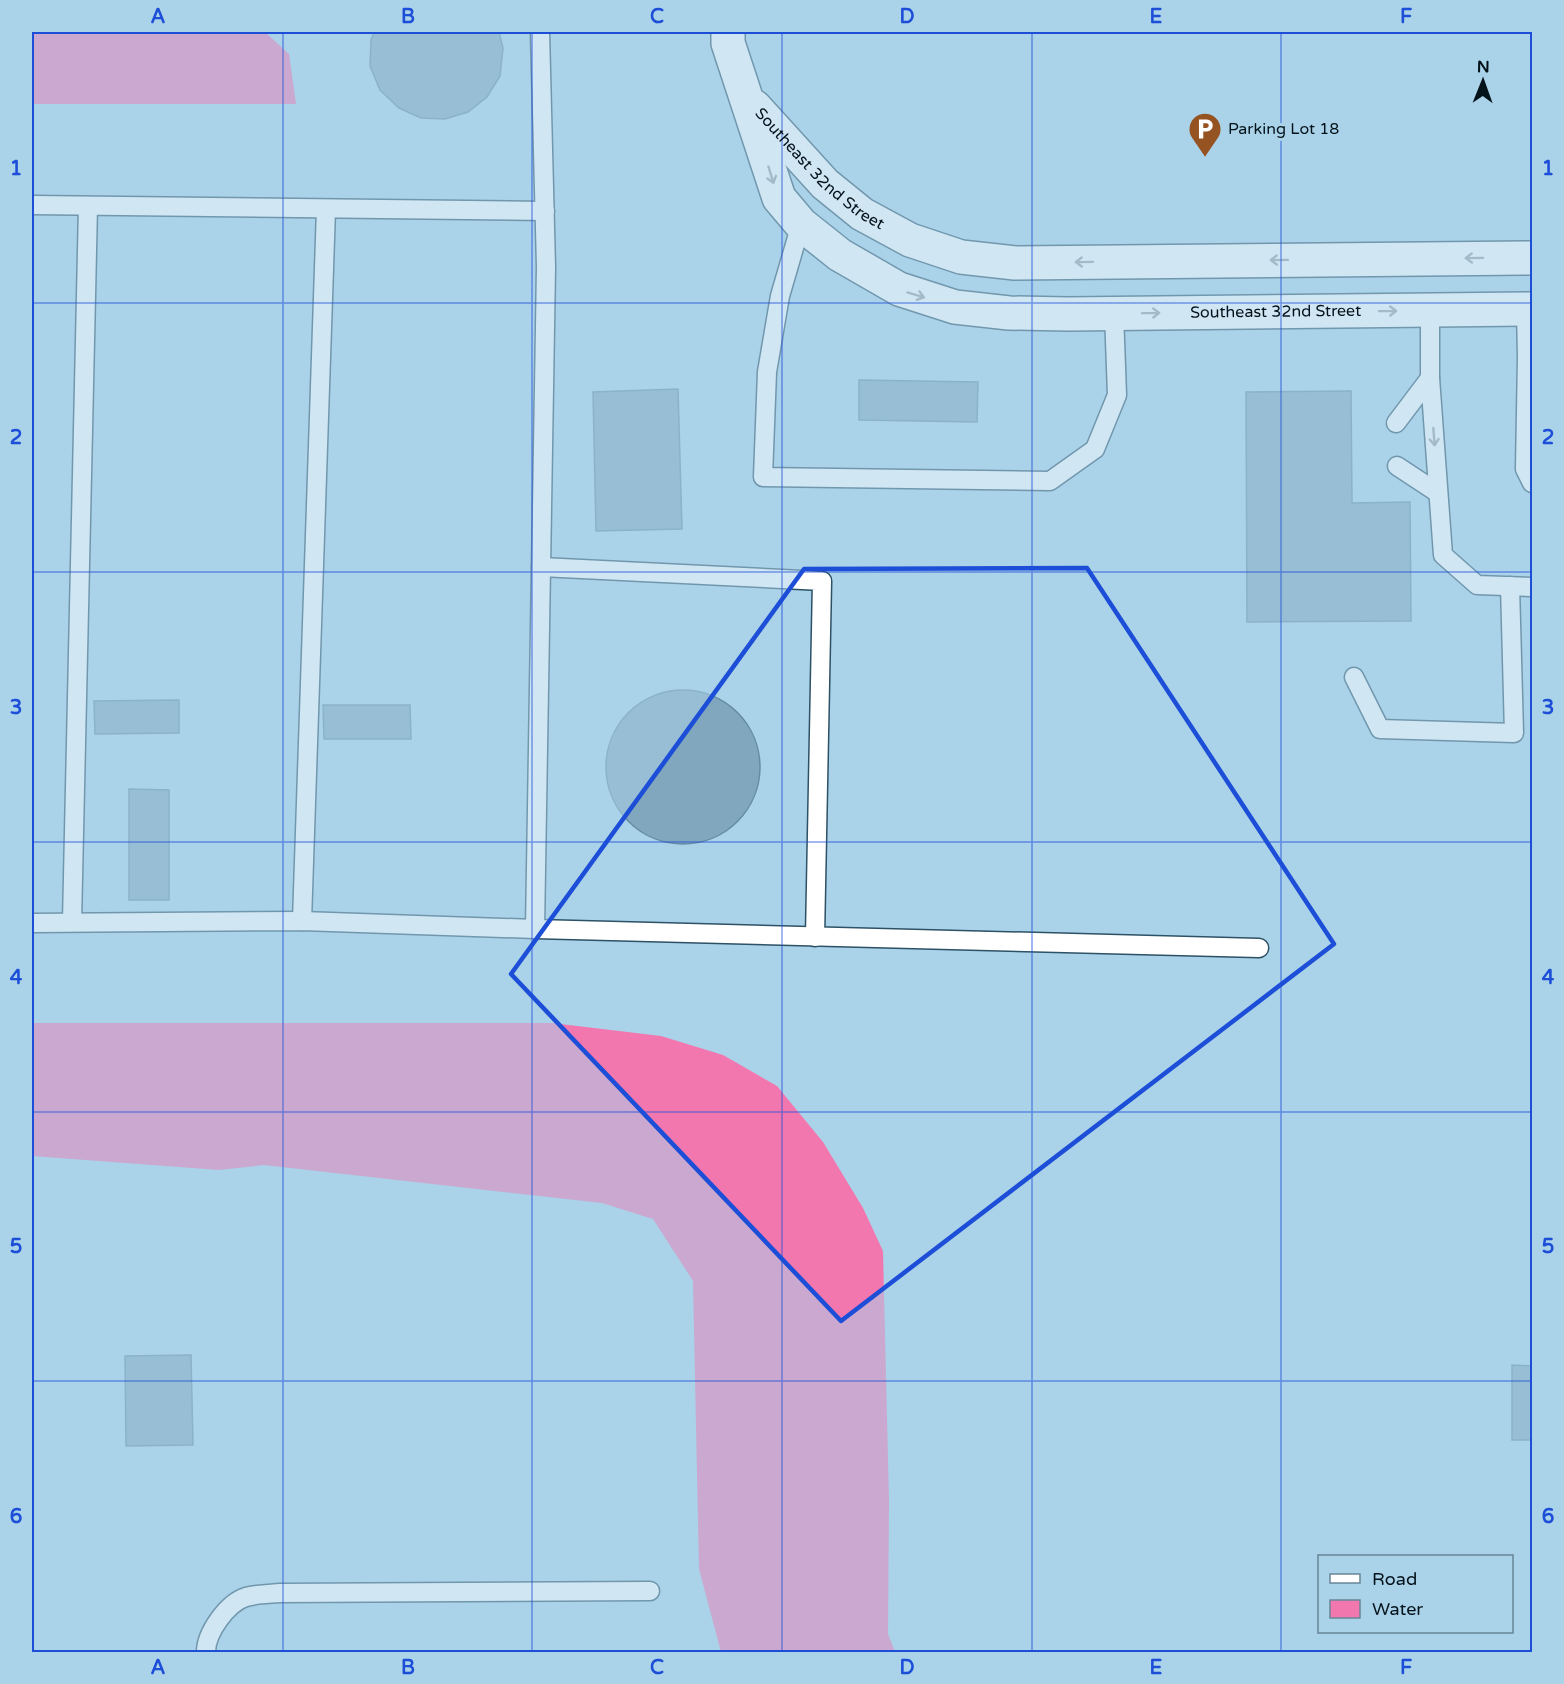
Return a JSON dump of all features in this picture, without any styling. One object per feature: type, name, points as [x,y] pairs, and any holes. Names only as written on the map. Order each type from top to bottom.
[{"type":"street","points":[[728,32],[728,43],[747,99]]},
{"type":"street","name":"Southeast 32nd Street","points":[[747,99],[778,198],[801,224],[840,255],[899,289],[955,307],[1009,313],[1529,309]]},
{"type":"street","name":"Southeast 32nd Street","points":[[747,99],[825,184],[862,214],[910,240],[961,257],[1015,263],[1533,258]]},
{"type":"lane","points":[[535,928],[546,267],[540,32]]},
{"type":"lane","points":[[32,205],[545,211]]},
{"type":"lane","points":[[72,922],[88,206]]},
{"type":"lane","points":[[302,921],[326,209]]},
{"type":"lane","points":[[801,224],[780,296],[767,372],[763,477],[1050,481],[1095,449],[1117,395],[1114,313]]},
{"type":"lane","points":[[1529,309],[1525,469],[1533,483]]},
{"type":"lane","points":[[1430,310],[1430,378],[1443,555],[1477,585],[1533,587]]},
{"type":"lane","points":[[1395,423],[1430,378]]},
{"type":"lane","points":[[1397,466],[1438,493]]},
{"type":"lane","points":[[541,567],[822,581],[815,936]]},
{"type":"lane","points":[[1354,677],[1380,729],[1514,733],[1510,586]]},
{"type":"lane","points":[[32,923],[302,921],[1259,948]]},
{"type":"lane","points":[[206,1653],[206,1644],[222,1614],[245,1597],[280,1593],[650,1591]]},
{"type":"highlighted area","points":[[1087,568],[1334,944],[841,1321],[511,974],[804,569]]},
{"type":"water","points":[[32,32],[265,32],[289,54],[296,104],[32,104]]},
{"type":"water","points":[[32,1023],[552,1023],[661,1036],[723,1055],[777,1086],[823,1142],[863,1208],[883,1251],[889,1501],[888,1634],[895,1652],[721,1652],[699,1569],[693,1281],[653,1219],[602,1203],[264,1165],[219,1170],[32,1156]]},
{"type":"building","points":[[374,32],[499,32],[503,48],[500,76],[487,97],[468,112],[445,119],[421,118],[399,108],[380,90],[370,66],[371,40]]},
{"type":"building","points":[[859,380],[978,382],[977,422],[859,420]]},
{"type":"building","points":[[678,389],[682,529],[596,531],[593,392]]},
{"type":"building","points":[[1351,391],[1352,503],[1410,502],[1411,621],[1247,622],[1246,392]]},
{"type":"building","points":[[683,690],[698,691],[713,696],[738,712],[754,737],[759,752],[759,782],[754,797],[738,822],[713,838],[698,843],[683,844],[668,843],[653,838],[628,822],[612,797],[607,782],[606,767],[607,752],[612,737],[628,712],[653,696],[668,691]]},
{"type":"building","points":[[179,700],[179,733],[95,734],[94,701]]},
{"type":"building","points":[[323,705],[410,705],[411,739],[324,739]]},
{"type":"building","points":[[129,789],[169,790],[169,900],[129,900]]},
{"type":"building","points":[[191,1355],[193,1445],[126,1446],[125,1356]]},
{"type":"building","points":[[1512,1365],[1532,1366],[1532,1440],[1512,1440]]},
{"type":"place","name":"Parking Lot 18","points":[[1205,158]]}]
